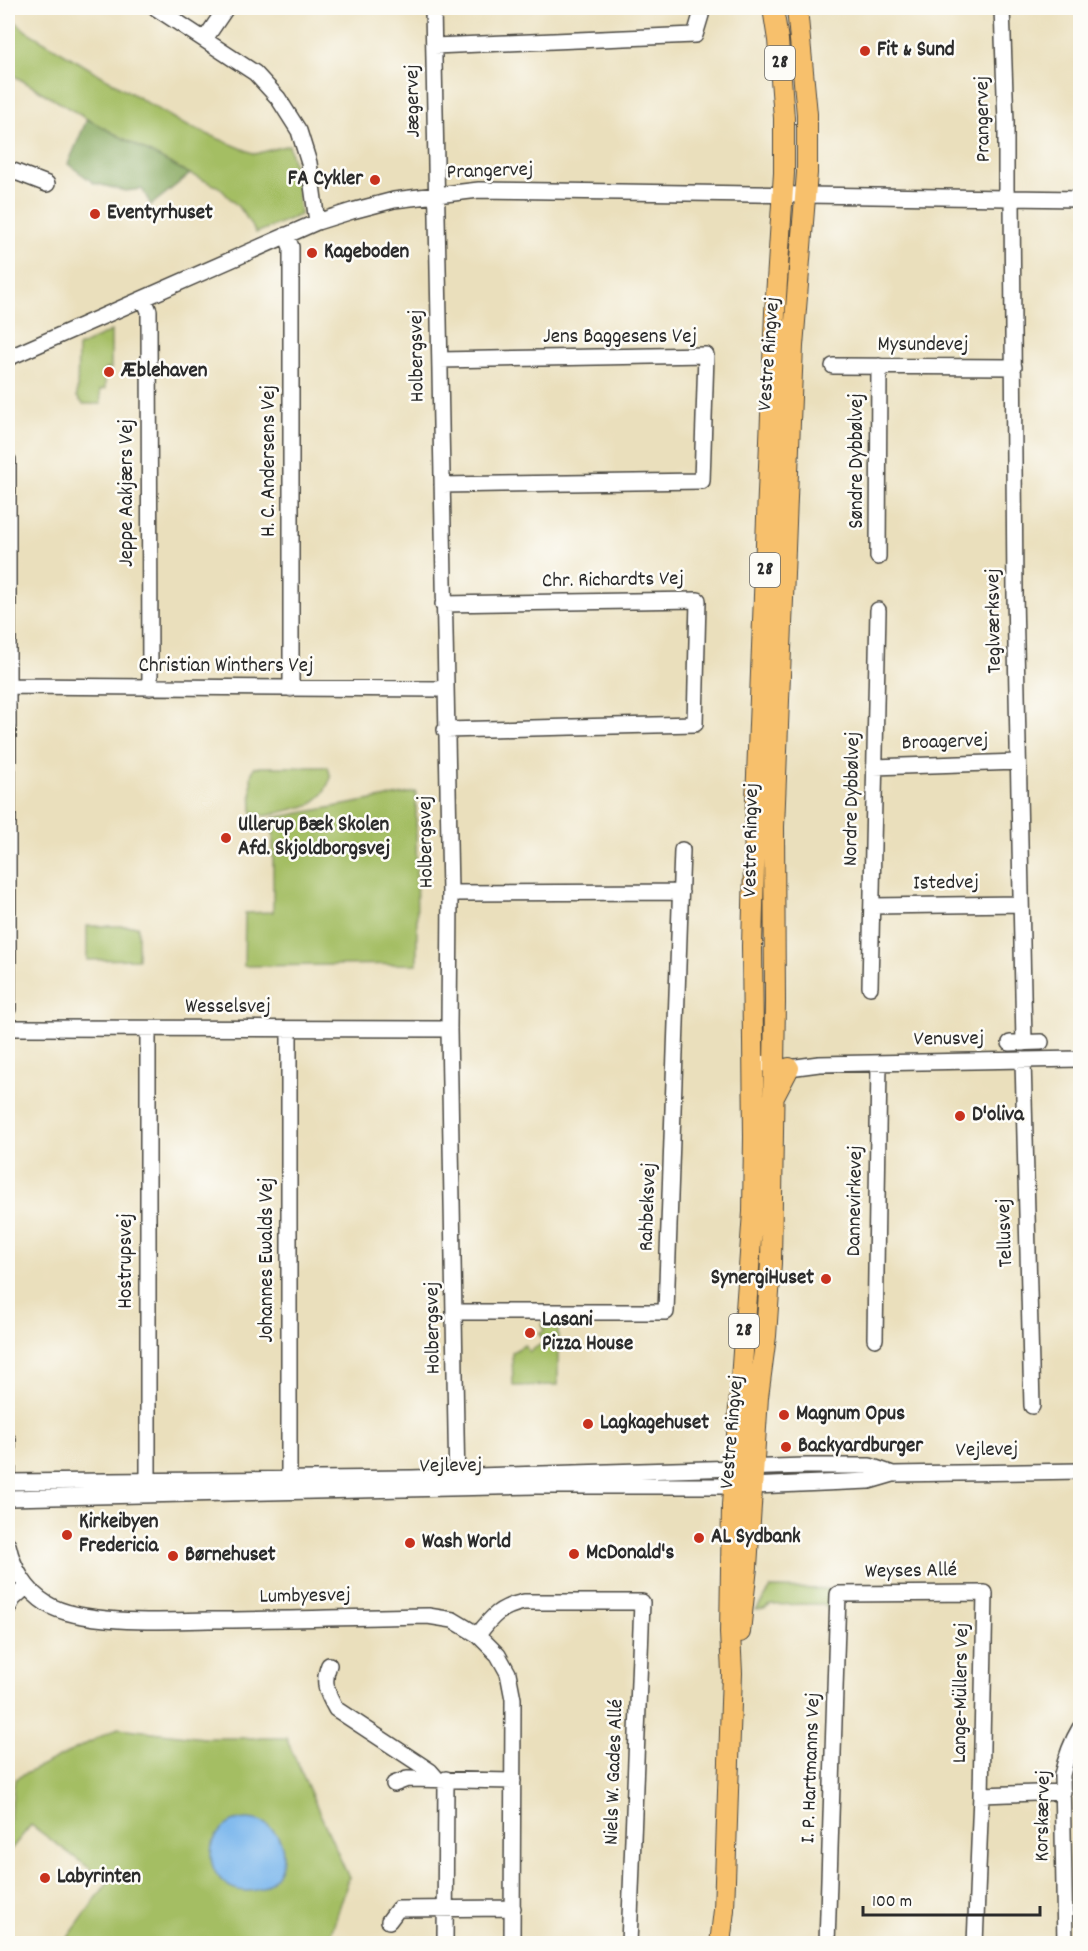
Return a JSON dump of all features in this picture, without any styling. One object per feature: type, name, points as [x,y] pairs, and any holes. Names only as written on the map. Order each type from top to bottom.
[{"type":"main road","name":"Vestre Ringvej","points":[[722,1944],[732,1673],[730,1574],[771,1263],[773,1101],[776,1063],[752,946],[754,827],[775,312],[783,195],[784,118],[773,8]]},
{"type":"main road","name":"Vestre Ringvej","points":[[732,1673],[742,1621],[740,1550],[753,1212],[776,1063],[782,1051],[775,1002],[774,827],[793,346],[806,195],[807,114],[797,8]]},
{"type":"main road","name":"Vestre Ringvej","points":[[724,1910],[732,1944]]},
{"type":"street","points":[[156,8],[255,73],[278,98],[299,131],[309,163],[317,222]]},
{"type":"street","points":[[205,39],[226,8]]},
{"type":"street","name":"Jægervej","points":[[433,8],[436,194]]},
{"type":"street","points":[[434,46],[695,35],[701,15],[700,8]]},
{"type":"street","name":"Prangervej","points":[[1002,8],[1009,198]]},
{"type":"street","points":[[8,169],[47,184]]},
{"type":"street","name":"Prangervej","points":[[8,358],[317,222],[394,200],[436,194],[501,190],[1080,199]]},
{"type":"street","name":"Holbergsvej","points":[[436,194],[444,690],[450,893],[449,1029],[457,1483]]},
{"type":"street","name":"Teglværksvej","points":[[1009,198],[1014,367],[1020,904],[1017,1043],[1041,1042]]},
{"type":"street","name":"H. C. Andersens Vej","points":[[286,235],[291,247],[291,689]]},
{"type":"street","name":"Jeppe Aakjærs Vej","points":[[144,299],[149,310],[150,688]]},
{"type":"street","name":"Jens Baggesens Vej","points":[[440,360],[706,355],[702,481],[442,485]]},
{"type":"street","name":"Mysundevej","points":[[832,366],[1014,367]]},
{"type":"street","name":"Søndre Dybbølvej","points":[[878,557],[879,366]]},
{"type":"street","points":[[8,460],[8,1009]]},
{"type":"street","name":"Chr. Richardts Vej","points":[[443,604],[698,600],[695,724],[445,730]]},
{"type":"street","name":"Nordre Dybbølvej","points":[[870,987],[878,610]]},
{"type":"street","name":"Christian Winthers Vej","points":[[8,686],[444,690]]},
{"type":"street","name":"Broagervej","points":[[874,766],[1018,762]]},
{"type":"street","name":"Rahbeksvej","points":[[454,1312],[666,1312],[682,850]]},
{"type":"street","points":[[450,893],[681,892]]},
{"type":"street","name":"Istedvej","points":[[873,906],[1020,904]]},
{"type":"street","name":"Wesselsvej","points":[[8,1028],[449,1029]]},
{"type":"street","name":"Hostrupsvej","points":[[148,1029],[148,1488]]},
{"type":"street","name":"Johannes Ewalds Vej","points":[[289,1485],[290,1029]]},
{"type":"street","name":"Venusvej","points":[[776,1063],[1080,1059]]},
{"type":"street","name":"Tellusvej","points":[[1023,1060],[1032,1406]]},
{"type":"street","name":"Dannevirkevej","points":[[875,1339],[879,1063]]},
{"type":"street","points":[[8,1440],[8,1471]]},
{"type":"street","name":"Vejlevej","points":[[457,1483],[617,1486],[668,1479],[841,1473],[870,1466],[893,1474]]},
{"type":"street","name":"Vejlevej","points":[[8,1498],[148,1488],[743,1477],[869,1481],[893,1474],[1080,1471]]},
{"type":"street","name":"Vejlevej","points":[[8,1482],[148,1488]]},
{"type":"street","name":"Lumbyesvej","points":[[8,1545],[15,1569],[27,1586],[48,1604],[69,1613],[100,1618],[191,1620],[428,1616],[453,1620],[478,1635],[498,1655],[508,1673],[513,1699],[512,1944]]},
{"type":"street","points":[[8,1608],[13,1599],[27,1586]]},
{"type":"street","name":"Weyses Allé","points":[[838,1594],[985,1593]]},
{"type":"street","name":"Lange-Müllers Vej","points":[[975,1944],[985,1593]]},
{"type":"street","name":"I. P. Hartmanns Vej","points":[[827,1944],[838,1594]]},
{"type":"street","name":"Niels W. Gades Allé","points":[[478,1635],[490,1619],[507,1606],[524,1602],[642,1602],[629,1944]]},
{"type":"street","points":[[329,1665],[324,1683],[336,1709],[441,1779]]},
{"type":"street","name":"Korskærvej","points":[[1065,1944],[1062,1775],[1072,1741],[1080,1728]]},
{"type":"street","points":[[394,1784],[407,1779],[513,1781]]},
{"type":"street","points":[[441,1779],[445,1944]]},
{"type":"street","points":[[981,1795],[1063,1792]]},
{"type":"street","points":[[389,1921],[398,1909],[513,1908]]},
{"type":"green space","points":[[8,15],[26,31],[183,124],[255,154],[289,145],[297,179],[300,215],[256,233],[243,212],[219,187],[87,119],[8,72]]},
{"type":"green space","points":[[87,119],[190,174],[151,205],[142,189],[125,191],[94,183],[68,164]]},
{"type":"green space","points":[[111,331],[111,369],[105,369],[105,389],[100,390],[101,404],[83,404],[77,397],[78,347]]},
{"type":"green space","points":[[254,767],[328,767],[331,778],[323,794],[310,805],[266,816],[252,813],[251,776]]},
{"type":"green space","points":[[416,792],[417,964],[244,966],[245,913],[273,912],[273,818]]},
{"type":"green space","points":[[87,926],[138,926],[138,959],[87,960]]},
{"type":"green space","points":[[558,1323],[558,1385],[513,1386],[512,1352],[525,1345],[529,1352],[544,1342],[539,1334],[544,1331],[542,1324]]},
{"type":"green space","points":[[771,1588],[829,1589],[829,1609],[823,1604],[809,1604],[771,1605],[756,1610]]},
{"type":"green space","points":[[118,1728],[204,1738],[286,1738],[349,1878],[328,1943],[64,1943],[108,1882],[31,1825],[8,1853],[8,1830],[15,1779]]},
{"type":"water","points":[[247,1819],[261,1822],[273,1829],[280,1841],[283,1855],[280,1869],[273,1881],[261,1888],[247,1891],[233,1888],[221,1881],[214,1869],[211,1855],[214,1841],[221,1829],[233,1822]]},
{"type":"place","name":"Fit & Sund","points":[[865,51]]},
{"type":"place","name":"FA Cykler","points":[[375,180]]},
{"type":"place","name":"Eventyrhuset","points":[[95,214]]},
{"type":"place","name":"Kageboden","points":[[312,253]]},
{"type":"place","name":"Æblehaven","points":[[109,372]]},
{"type":"place","name":"Ullerup Bæk Skolen Afd. Skjoldborgsvej","points":[[226,838]]},
{"type":"place","name":"D'oliva","points":[[960,1116]]},
{"type":"place","name":"SynergiHuset","points":[[826,1279]]},
{"type":"place","name":"Lasani Pizza House","points":[[530,1333]]},
{"type":"place","name":"Magnum Opus","points":[[784,1415]]},
{"type":"place","name":"Lagkagehuset","points":[[588,1424]]},
{"type":"place","name":"Backyardburger","points":[[786,1447]]},
{"type":"place","name":"Kirkeibyen Fredericia","points":[[67,1535]]},
{"type":"place","name":"AL Sydbank","points":[[699,1538]]},
{"type":"place","name":"Wash World","points":[[410,1543]]},
{"type":"place","name":"McDonald's","points":[[574,1554]]},
{"type":"place","name":"Børnehuset","points":[[173,1556]]},
{"type":"place","name":"Labyrinten","points":[[45,1878]]}]
